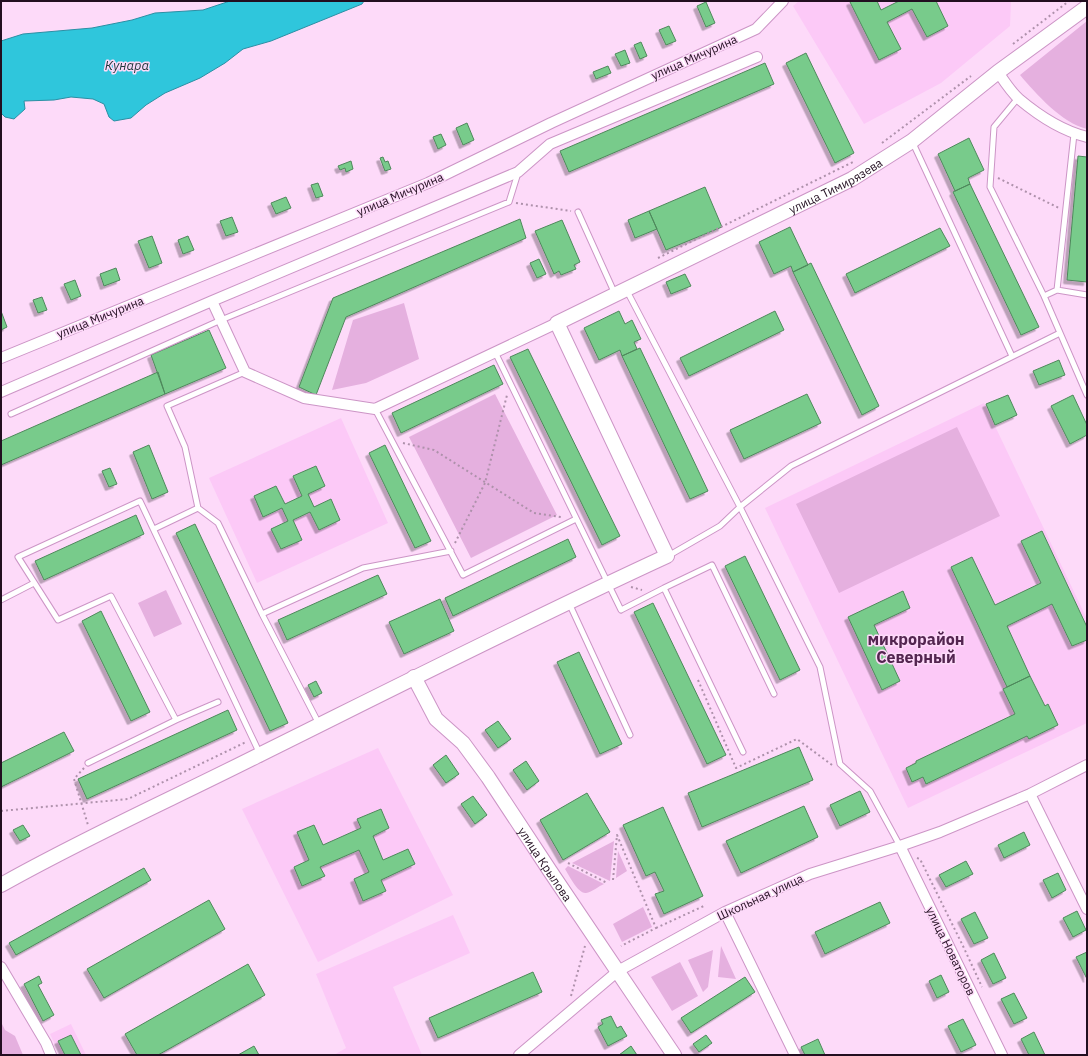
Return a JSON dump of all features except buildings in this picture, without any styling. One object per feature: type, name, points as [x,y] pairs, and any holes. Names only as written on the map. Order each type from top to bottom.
[{"type":"street","name":"улица Мичурина","points":[[1,358],[428,183],[550,123],[756,29],[783,1]]},
{"type":"street","name":"улица Тимирязева","points":[[557,323],[852,179],[912,141],[998,72],[1087,7]]},
{"type":"street","points":[[1,392],[518,172],[550,144],[757,57]]},
{"type":"street","points":[[998,72],[1018,98],[1040,114],[1074,134],[1087,137]]},
{"type":"street","points":[[1,885],[50,857],[260,755],[414,677],[568,602],[667,556],[557,323],[375,409],[304,398],[245,372],[212,301]]},
{"type":"street","name":"улица Крылова","points":[[414,677],[436,719],[463,743],[488,776],[674,1055]]},
{"type":"street","name":"Школьная улица","points":[[519,1055],[618,971],[725,912],[810,874],[940,832],[1030,794],[1087,765]]},
{"type":"street","points":[[1030,794],[1087,909]]},
{"type":"street","name":"улица Новаторов","points":[[900,846],[1002,1055]]},
{"type":"street","points":[[725,912],[794,1055]]},
{"type":"street","points":[[1,967],[46,1043],[51,1055]]},
{"type":"lane","points":[[1018,98],[994,128],[990,187],[1044,296],[1087,395]]},
{"type":"lane","points":[[1057,290],[1074,134]]},
{"type":"lane","points":[[912,141],[1012,356]]},
{"type":"lane","points":[[11,414],[221,320],[509,202],[518,172]]},
{"type":"lane","points":[[578,212],[621,293],[740,507],[820,667],[840,764],[870,791],[900,846]]},
{"type":"lane","points":[[1044,296],[1057,290],[1087,295]]},
{"type":"lane","points":[[667,556],[720,526],[740,507],[791,466],[1060,333]]},
{"type":"lane","points":[[495,352],[576,519],[613,581],[621,610],[712,565],[774,694]]},
{"type":"lane","points":[[245,372],[167,406],[185,448],[198,508],[218,522],[262,614],[319,725]]},
{"type":"lane","points":[[375,409],[463,575],[576,519]]},
{"type":"lane","points":[[176,720],[111,596],[58,620],[18,557],[140,501],[260,755]]},
{"type":"lane","points":[[154,529],[198,508]]},
{"type":"lane","points":[[262,614],[363,568],[451,551]]},
{"type":"lane","points":[[1,600],[34,583]]},
{"type":"lane","points":[[664,588],[743,752]]},
{"type":"lane","points":[[568,602],[630,735]]},
{"type":"lane","points":[[88,763],[176,720],[218,702]]},
{"type":"path","points":[[1012,44],[1069,1]]},
{"type":"path","points":[[881,144],[975,73]]},
{"type":"path","points":[[656,259],[861,158]]},
{"type":"path","points":[[991,175],[1065,211]]},
{"type":"path","points":[[509,202],[578,212]]},
{"type":"path","points":[[451,551],[485,483],[510,383]]},
{"type":"path","points":[[392,440],[434,450],[534,513],[576,519]]},
{"type":"path","points":[[613,581],[654,593]]},
{"type":"path","points":[[696,675],[736,768],[797,739]]},
{"type":"path","points":[[1,811],[128,799],[253,739]]},
{"type":"path","points":[[88,763],[74,779],[92,837]]},
{"type":"path","points":[[613,880],[616,835],[656,928]]},
{"type":"path","points":[[568,863],[607,882]]},
{"type":"path","points":[[621,946],[706,905]]},
{"type":"path","points":[[565,1016],[590,929]]},
{"type":"shaded area","points":[[799,1],[1011,1],[1010,26],[941,83],[864,124],[793,6]]},
{"type":"shaded area","points":[[1087,21],[1087,129],[1068,121],[1050,107],[1020,75]]},
{"type":"shaded area","points":[[404,303],[419,359],[366,383],[332,390],[353,320]]},
{"type":"shaded area","points":[[495,394],[557,515],[471,558],[409,437]]},
{"type":"shaded area","points":[[984,403],[1087,619],[1087,723],[908,808],[765,508]]},
{"type":"shaded area","points":[[341,418],[388,523],[257,583],[209,478]]},
{"type":"shaded area","points":[[957,427],[1000,516],[839,593],[796,504]]},
{"type":"shaded area","points":[[166,590],[182,624],[154,637],[138,603]]},
{"type":"shaded area","points":[[378,748],[453,895],[318,962],[242,809]]},
{"type":"shaded area","points":[[614,841],[610,881],[572,863]]},
{"type":"shaded area","points":[[618,851],[627,871],[616,878]]},
{"type":"shaded area","points":[[568,866],[604,884],[583,893],[565,869]]},
{"type":"shaded area","points":[[643,907],[652,927],[622,942],[613,924]]},
{"type":"shaded area","points":[[453,915],[470,953],[393,987],[422,1055],[334,1055],[346,1048],[316,974]]},
{"type":"shaded area","points":[[721,946],[736,979],[718,977]]},
{"type":"shaded area","points":[[713,950],[708,987],[703,992],[688,960]]},
{"type":"shaded area","points":[[680,962],[698,996],[672,1011],[651,977]]},
{"type":"shaded area","points":[[1,1022],[5,1030],[15,1036],[23,1055],[1,1055]]},
{"type":"shaded area","points":[[71,1024],[86,1055],[60,1055],[50,1034]]},
{"type":"water","name":"Кунара","points":[[230,1],[364,1],[362,4],[271,41],[243,49],[225,63],[200,78],[165,93],[146,105],[131,118],[114,121],[109,117],[104,104],[93,99],[71,97],[54,100],[24,101],[25,109],[14,119],[5,117],[1,113],[1,41],[23,34],[92,28],[132,20],[155,13],[203,10]]},
{"type":"district","name":"микрорайон Северный","points":[[916,648]]}]
